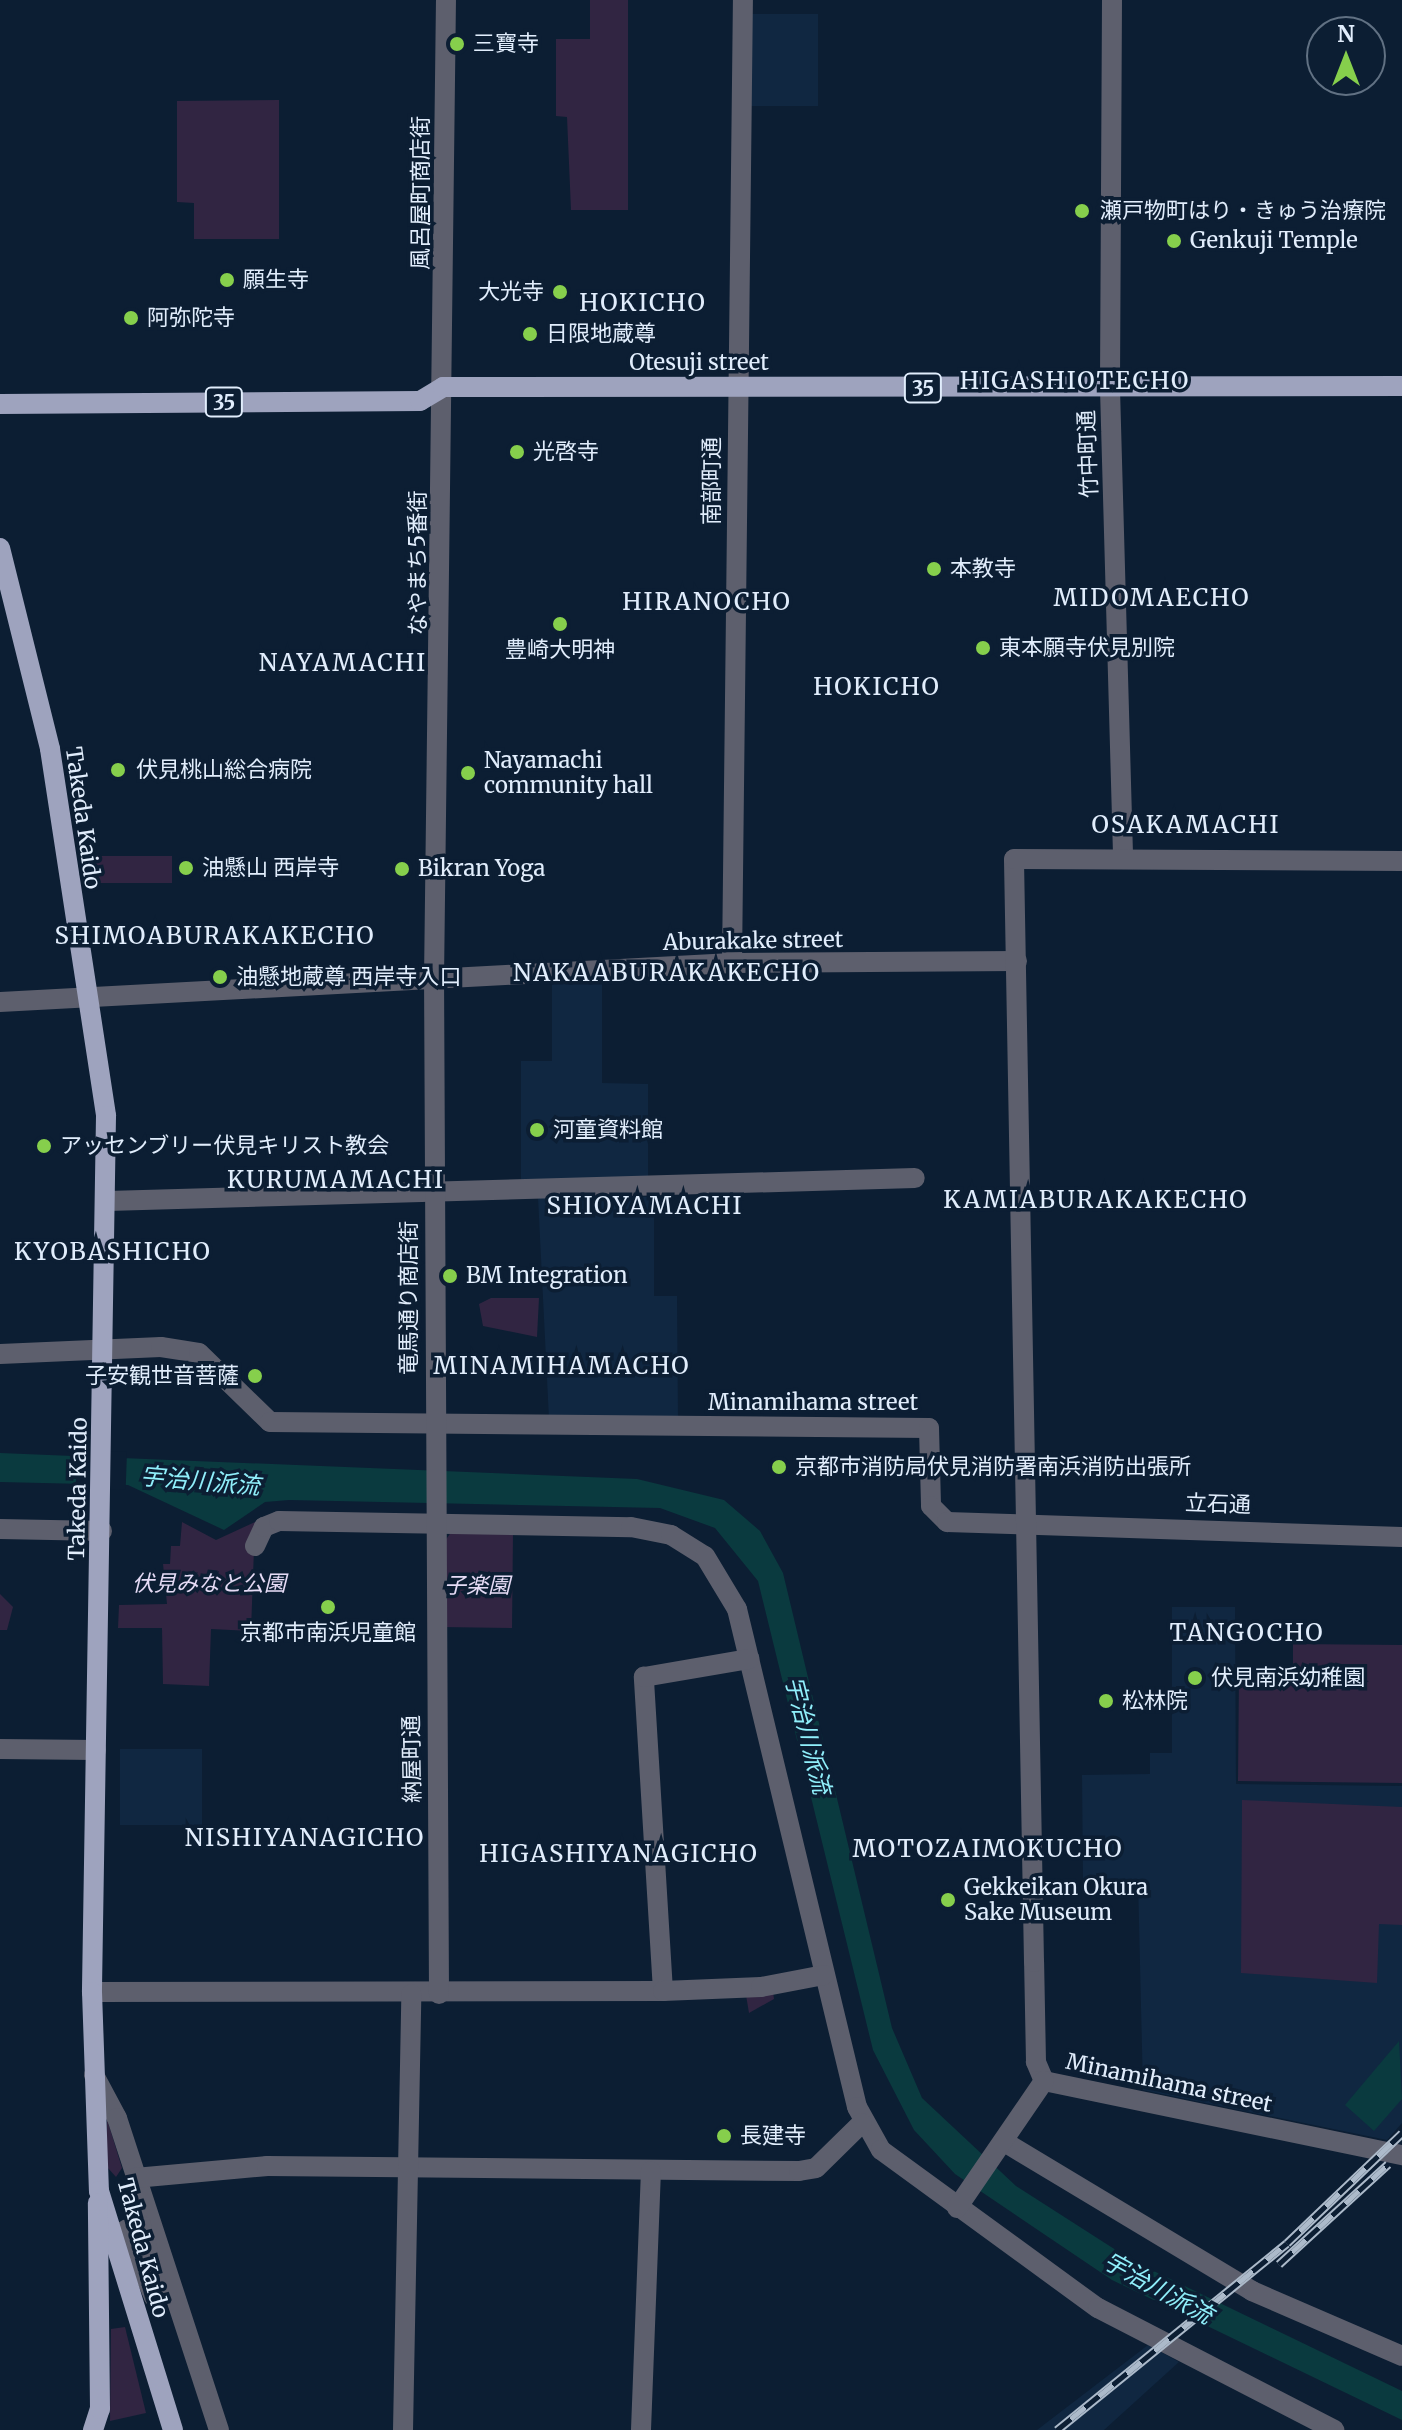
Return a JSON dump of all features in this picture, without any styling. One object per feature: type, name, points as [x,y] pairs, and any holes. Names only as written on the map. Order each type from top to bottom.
[{"type":"main road","name":"Otesuji street","points":[[0,404],[420,401],[443,387],[1402,386]]},
{"type":"main road","name":"Takeda Kaido","points":[[0,548],[50,749],[83,998],[105,1104],[108,1201],[92,1992],[99,2191],[131,2303],[173,2430]]},
{"type":"main road","points":[[93,2430],[100,2409],[94,2310],[99,2191]]},
{"type":"main road","points":[[94,2310],[131,2303]]},
{"type":"street","name":"風呂屋町商店街","points":[[443,387],[446,0]]},
{"type":"street","name":"南部町通","points":[[732,963],[743,0]]},
{"type":"street","name":"竹中町通","points":[[1112,0],[1110,386],[1123,857]]},
{"type":"street","name":"なやまち5番街","points":[[434,980],[443,387]]},
{"type":"street","points":[[1032,1524],[1014,859],[1123,857],[1402,861]]},
{"type":"street","name":"Aburakake street","points":[[0,1002],[732,963],[1017,961]]},
{"type":"street","name":"竜馬通り商店街","points":[[432,1425],[434,980]]},
{"type":"street","points":[[108,1201],[434,1197],[915,1178]]},
{"type":"street","name":"Minamihama street","points":[[0,1354],[105,1350],[199,1353],[270,1422],[929,1428],[937,1516],[1032,1524],[1034,1962],[1044,2081],[1402,2155]]},
{"type":"street","name":"納屋町通","points":[[432,1425],[439,1994]]},
{"type":"street","points":[[255,1546],[264,1527],[279,1521],[433,1520],[631,1527],[671,1535],[705,1556],[724,1579],[749,1659],[862,2123],[905,2173],[1172,2352],[1334,2430]]},
{"type":"street","points":[[0,1529],[102,1523]]},
{"type":"street","name":"立石通","points":[[1032,1524],[1402,1537]]},
{"type":"street","points":[[663,1991],[644,1677],[749,1659]]},
{"type":"street","points":[[0,1749],[96,1750]]},
{"type":"street","points":[[92,1992],[439,1994],[663,1991],[761,1987],[824,1975]]},
{"type":"street","points":[[403,2430],[411,1994]]},
{"type":"street","points":[[94,2075],[117,2118],[219,2430]]},
{"type":"street","points":[[957,2208],[1004,2145],[1044,2081]]},
{"type":"street","points":[[135,2178],[267,2166],[651,2171],[816,2168],[862,2123]]},
{"type":"street","points":[[1004,2145],[1252,2291],[1402,2356]]},
{"type":"street","points":[[641,2430],[651,2171]]},
{"type":"shaded area","points":[[750,14],[818,14],[818,106],[750,106]]},
{"type":"shaded area","points":[[552,979],[602,979],[602,1083],[648,1084],[648,1183],[521,1183],[521,1061],[552,1061]]},
{"type":"shaded area","points":[[538,1197],[654,1197],[654,1296],[677,1296],[678,1418],[549,1419]]},
{"type":"shaded area","points":[[1172,1607],[1235,1607],[1236,1784],[1402,1786],[1402,2123],[1387,2140],[1143,2090],[1138,1880],[1083,1880],[1082,1775],[1150,1774],[1150,1753],[1172,1753]]},
{"type":"shaded area","points":[[120,1749],[202,1749],[202,1825],[120,1825]]},
{"type":"shaded area","points":[[1148,2345],[1179,2362],[1104,2430],[1037,2430]]},
{"type":"green space","points":[[590,0],[628,0],[628,210],[571,210],[567,117],[556,116],[556,39],[590,39]]},
{"type":"green space","points":[[279,100],[279,239],[194,239],[194,203],[177,202],[177,101]]},
{"type":"green space","points":[[89,856],[172,856],[172,883],[89,883]]},
{"type":"green space","points":[[491,1298],[539,1298],[537,1337],[483,1326],[479,1304]]},
{"type":"green space","name":"伏見みなと公園","points":[[182,1522],[216,1540],[255,1522],[251,1631],[211,1629],[209,1686],[163,1684],[162,1628],[118,1628],[119,1605],[167,1604],[163,1564],[170,1564],[171,1546],[180,1546]]},
{"type":"green space","name":"子楽園","points":[[452,1531],[513,1532],[512,1628],[441,1627],[442,1545]]},
{"type":"green space","points":[[0,1594],[13,1607],[7,1630],[0,1630]]},
{"type":"green space","points":[[1293,1644],[1402,1645],[1402,1783],[1238,1781],[1239,1672],[1293,1673]]},
{"type":"green space","points":[[1242,1800],[1402,1807],[1402,1925],[1379,1924],[1377,1983],[1241,1973]]},
{"type":"green space","points":[[773,1992],[774,1999],[749,2013],[746,1995]]},
{"type":"green space","points":[[107,2119],[122,2168],[116,2177],[107,2167]]},
{"type":"green space","points":[[125,2327],[146,2413],[110,2421],[111,2329]]},
{"type":"water","name":"宇治川派流","points":[[0,1453],[637,1479],[724,1500],[760,1531],[783,1573],[892,2028],[922,2098],[1016,2186],[1133,2261],[1402,2391],[1402,2420],[1112,2280],[955,2174],[914,2130],[873,2050],[758,1581],[715,1528],[660,1508],[289,1500],[265,1502],[224,1530],[128,1485],[0,1482]]},
{"type":"water","points":[[1399,2041],[1402,2099],[1374,2131],[1345,2105]]},
{"type":"pier","points":[[77,1450],[127,1452],[126,1490],[76,1488]]},
{"type":"railway","points":[[1057,2430],[1287,2243],[1402,2133]]},
{"type":"railway","points":[[1279,2264],[1388,2164]]},
{"type":"place","name":"三寶寺","points":[[457,44]]},
{"type":"place","name":"瀬戸物町はり・きゅう治療院","points":[[1082,211]]},
{"type":"place","name":"Genkuji Temple","points":[[1174,241]]},
{"type":"place","name":"願生寺","points":[[227,280]]},
{"type":"place","name":"大光寺","points":[[560,292]]},
{"type":"place","name":"阿弥陀寺","points":[[131,318]]},
{"type":"place","name":"日限地蔵尊","points":[[530,334]]},
{"type":"place","name":"光啓寺","points":[[517,452]]},
{"type":"place","name":"本教寺","points":[[934,569]]},
{"type":"place","name":"豊崎大明神","points":[[560,624]]},
{"type":"place","name":"東本願寺伏見別院","points":[[983,648]]},
{"type":"place","name":"伏見桃山総合病院","points":[[118,770]]},
{"type":"place","name":"Nayamachi community hall","points":[[468,773]]},
{"type":"place","name":"油懸山 西岸寺","points":[[186,868]]},
{"type":"place","name":"Bikran Yoga","points":[[402,869]]},
{"type":"place","name":"油懸地蔵尊 西岸寺入口","points":[[220,977]]},
{"type":"place","name":"河童資料館","points":[[537,1130]]},
{"type":"place","name":"アッセンブリー伏見キリスト教会","points":[[44,1146]]},
{"type":"place","name":"BM Integration","points":[[450,1276]]},
{"type":"place","name":"子安観世音菩薩","points":[[255,1376]]},
{"type":"place","name":"京都市消防局伏見消防署南浜消防出張所","points":[[779,1467]]},
{"type":"place","name":"京都市南浜児童館","points":[[328,1607]]},
{"type":"place","name":"伏見南浜幼稚園","points":[[1195,1678]]},
{"type":"place","name":"松林院","points":[[1106,1701]]},
{"type":"place","name":"Gekkeikan Okura Sake Museum","points":[[948,1900]]},
{"type":"place","name":"長建寺","points":[[724,2136]]},
{"type":"district","name":"HOKICHO","points":[[643,303]]},
{"type":"district","name":"HIGASHIOTECHO","points":[[1075,381]]},
{"type":"district","name":"MIDOMAECHO","points":[[1152,598]]},
{"type":"district","name":"HIRANOCHO","points":[[707,602]]},
{"type":"district","name":"NAYAMACHI","points":[[343,663]]},
{"type":"district","name":"HOKICHO","points":[[877,687]]},
{"type":"district","name":"OSAKAMACHI","points":[[1186,825]]},
{"type":"district","name":"SHIMOABURAKAKECHO","points":[[215,936]]},
{"type":"district","name":"NAKAABURAKAKECHO","points":[[667,973]]},
{"type":"district","name":"KURUMAMACHI","points":[[336,1180]]},
{"type":"district","name":"KAMIABURAKAKECHO","points":[[1096,1200]]},
{"type":"district","name":"SHIOYAMACHI","points":[[645,1206]]},
{"type":"district","name":"KYOBASHICHO","points":[[113,1252]]},
{"type":"district","name":"MINAMIHAMACHO","points":[[562,1366]]},
{"type":"district","name":"TANGOCHO","points":[[1247,1633]]},
{"type":"district","name":"NISHIYANAGICHO","points":[[305,1838]]},
{"type":"district","name":"MOTOZAIMOKUCHO","points":[[988,1849]]},
{"type":"district","name":"HIGASHIYANAGICHO","points":[[619,1854]]}]
